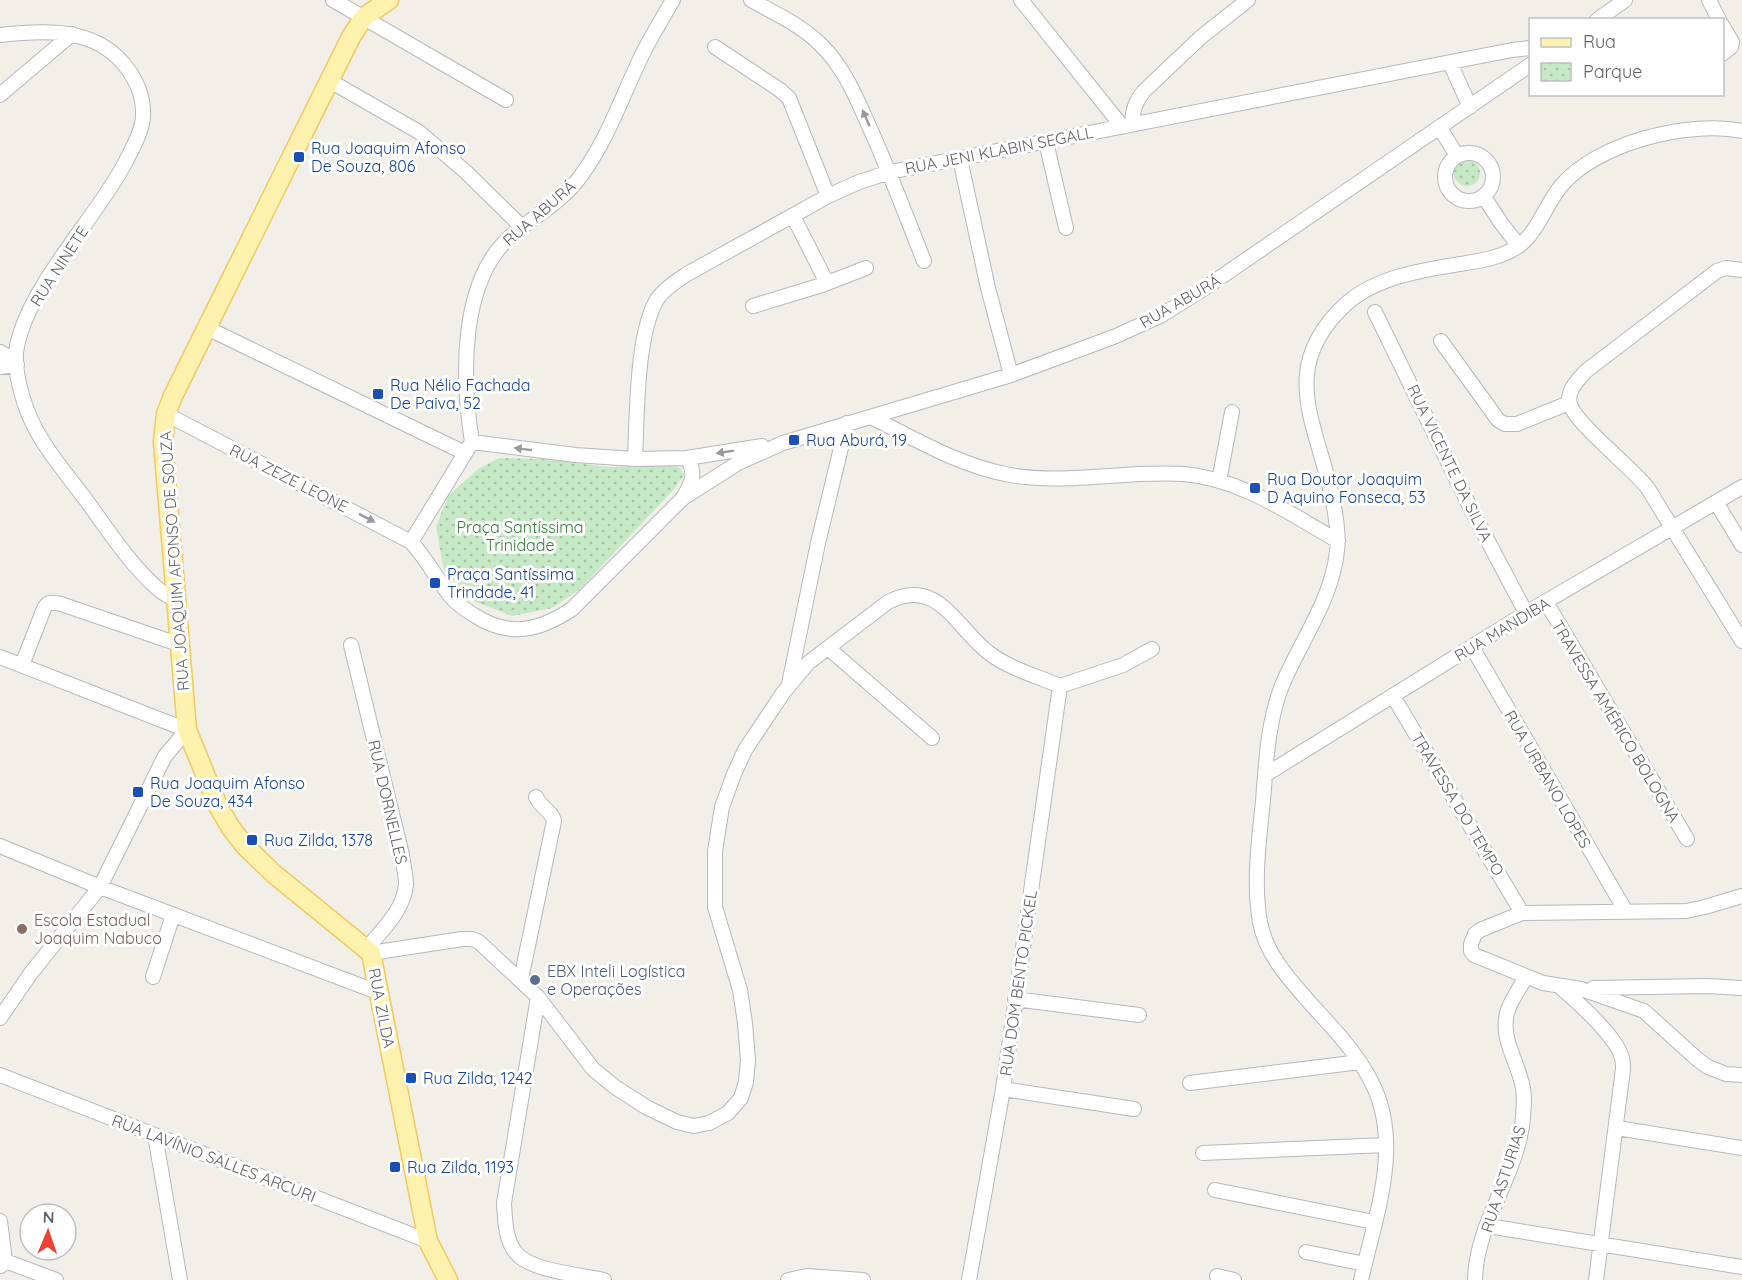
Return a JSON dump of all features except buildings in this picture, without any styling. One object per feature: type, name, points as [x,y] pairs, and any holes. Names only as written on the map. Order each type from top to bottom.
[{"type":"main road","name":"RUA JOAQUIM AFONSO DE SOUZA","points":[[187,730],[163,442],[166,414],[330,81],[364,17],[389,0]]},
{"type":"main road","name":"RUA ZILDA","points":[[187,730],[218,806],[231,828],[248,849],[274,874],[369,950],[380,993],[428,1241],[448,1280]]},
{"type":"street","points":[[333,0],[506,100]]},
{"type":"street","name":"RUA ABURÁ","points":[[673,0],[644,50],[611,124],[582,176],[569,192],[522,227],[496,251],[488,263],[471,308],[466,391],[469,448],[635,459],[687,458],[783,443]]},
{"type":"street","points":[[751,0],[782,17],[819,42],[836,62],[853,91],[890,172],[924,261]]},
{"type":"street","points":[[1022,0],[1127,124],[1144,91],[1201,37],[1248,0]]},
{"type":"street","points":[[1600,18],[1625,0]]},
{"type":"street","points":[[1709,0],[1718,18]]},
{"type":"street","points":[[1724,28],[1732,42],[1731,47],[1724,52]]},
{"type":"street","name":"RUA NINETE","points":[[0,34],[35,31],[72,34],[88,39],[119,58],[133,75],[141,92],[143,118],[134,145],[116,179],[45,283],[22,330],[17,348],[17,363],[29,413],[49,450],[126,554],[158,590],[176,600]]},
{"type":"street","points":[[0,95],[72,34]]},
{"type":"street","points":[[715,47],[789,98],[828,196]]},
{"type":"street","name":"RUA JENI KLABIN SEGALL","points":[[635,459],[643,346],[649,316],[659,297],[668,286],[687,274],[828,196],[890,172],[1127,124],[1529,48]]},
{"type":"street","points":[[1450,63],[1470,107]]},
{"type":"street","name":"RUA ABURÁ","points":[[411,542],[422,553],[452,598],[479,619],[499,628],[523,630],[554,621],[572,609],[683,498],[738,462],[783,443],[1011,375],[1116,336],[1160,316],[1202,290],[1529,66]]},
{"type":"street","points":[[330,81],[419,132],[466,172],[522,227]]},
{"type":"street","points":[[1440,128],[1457,156]]},
{"type":"street","points":[[1361,1280],[1381,1190],[1386,1145],[1382,1106],[1373,1083],[1360,1062],[1271,954],[1264,937],[1258,904],[1258,856],[1265,775],[1276,700],[1320,607],[1333,573],[1338,541],[1332,491],[1309,409],[1305,386],[1306,370],[1316,342],[1347,304],[1364,290],[1425,270],[1502,255],[1519,246],[1533,231],[1555,193],[1565,181],[1580,167],[1607,152],[1633,142],[1683,131],[1709,129],[1742,131]]},
{"type":"street","points":[[1046,142],[1066,228]]},
{"type":"street","points":[[1472,153],[1485,158],[1490,164],[1493,170],[1493,185],[1484,196],[1471,201],[1463,201],[1447,187],[1445,180],[1447,166],[1457,156],[1472,153]]},
{"type":"street","points":[[960,159],[990,296],[1011,375]]},
{"type":"street","points":[[1484,196],[1519,246]]},
{"type":"street","points":[[793,216],[827,283]]},
{"type":"street","points":[[753,306],[866,268]]},
{"type":"street","points":[[1742,270],[1726,268],[1717,271],[1586,371],[1572,389],[1569,403],[1587,427],[1640,478],[1673,527],[1742,641]]},
{"type":"street","name":"RUA VICENTE DA SILVA","points":[[1375,312],[1471,509],[1526,613]]},
{"type":"street","points":[[207,328],[469,448],[411,542]]},
{"type":"street","points":[[1441,340],[1498,420],[1504,424],[1517,424],[1569,403]]},
{"type":"street","points":[[0,352],[17,363]]},
{"type":"street","points":[[0,367],[17,363]]},
{"type":"street","points":[[1219,481],[1232,412]]},
{"type":"street","name":"RUA ZEZE LEONE","points":[[166,414],[411,542]]},
{"type":"street","points":[[871,417],[961,461],[1011,475],[1035,477],[1156,473],[1190,475],[1219,481],[1264,498],[1338,541]]},
{"type":"street","points":[[788,686],[818,543],[847,423]]},
{"type":"street","name":"RUA ABURÁ","points":[[683,498],[694,477],[692,466],[687,458]]},
{"type":"street","name":"RUA MANDIBA","points":[[1265,775],[1526,613],[1742,487]]},
{"type":"street","points":[[1716,502],[1742,546]]},
{"type":"street","points":[[369,950],[472,939],[479,942],[538,997],[593,1069],[615,1087],[646,1107],[677,1122],[694,1126],[709,1123],[728,1113],[741,1098],[746,1082],[748,1060],[740,990],[716,907],[714,880],[717,835],[722,807],[745,750],[788,686],[808,663],[898,597],[926,596],[938,601],[990,654],[1005,663],[1060,686],[1123,665],[1152,649]]},
{"type":"street","points":[[22,664],[46,604],[50,602],[181,645]]},
{"type":"street","name":"TRAVESSA AMÉRICO BOLOGNA","points":[[1546,602],[1687,839]]},
{"type":"street","name":"RUA DORNELLES","points":[[351,645],[402,855],[406,884],[395,914],[369,950]]},
{"type":"street","name":"RUA URBANO LOPES","points":[[1472,647],[1625,910]]},
{"type":"street","points":[[828,648],[932,738]]},
{"type":"street","points":[[0,657],[187,730],[165,756],[99,887],[31,973],[0,1018]]},
{"type":"street","name":"RUA DOM BENTO PICKEL","points":[[969,1280],[1003,1089],[1060,686]]},
{"type":"street","name":"TRAVESSA DO TEMPO","points":[[1394,696],[1522,913]]},
{"type":"street","points":[[521,979],[554,821],[552,814],[540,805],[536,797]]},
{"type":"street","points":[[0,846],[99,887],[380,993]]},
{"type":"street","points":[[1742,896],[1686,911],[1522,913],[1480,930],[1475,934],[1471,944],[1471,951],[1474,955],[1503,965],[1526,977],[1559,986],[1581,989],[1707,986],[1742,988]]},
{"type":"street","points":[[153,977],[173,915]]},
{"type":"street","name":"RUA ASTURIAS","points":[[1475,1280],[1478,1255],[1519,1142],[1524,1097],[1521,1079],[1508,1049],[1505,1028],[1509,1007],[1526,977]]},
{"type":"street","points":[[1559,986],[1584,1008],[1614,1043],[1621,1055],[1623,1070],[1596,1280]]},
{"type":"street","points":[[1581,989],[1644,1011],[1708,1067],[1726,1074],[1742,1074]]},
{"type":"street","points":[[538,997],[504,1203],[506,1224],[516,1253],[527,1261],[542,1267],[604,1280]]},
{"type":"street","points":[[1015,999],[1138,1015]]},
{"type":"street","points":[[1190,1083],[1360,1062]]},
{"type":"street","name":"RUA LAVÍNIO SALLES ARCURI","points":[[0,1075],[428,1241]]},
{"type":"street","points":[[1003,1089],[1134,1109]]},
{"type":"street","points":[[1617,1128],[1742,1148]]},
{"type":"street","points":[[155,1135],[180,1280]]},
{"type":"street","points":[[1203,1153],[1386,1145]]},
{"type":"street","points":[[1215,1190],[1374,1222]]},
{"type":"street","points":[[0,1221],[2,1262],[56,1280]]},
{"type":"street","points":[[1488,1226],[1742,1267]]},
{"type":"street","points":[[1306,1252],[1365,1263]]},
{"type":"street","points":[[788,1280],[807,1276],[863,1280]]},
{"type":"street","points":[[1217,1276],[1234,1280]]},
{"type":"green space","points":[[1467,160],[1476,164],[1480,173],[1476,182],[1467,186],[1458,182],[1454,173],[1458,164]]},
{"type":"green space","name":"Praça Santíssima Trinidade","points":[[499,458],[543,459],[608,467],[671,465],[680,468],[684,475],[674,489],[579,590],[552,608],[512,616],[474,601],[444,570],[436,527],[448,496],[478,469]]},
{"type":"place","name":"Rua Joaquim Afonso De Souza, 806","points":[[299,157]]},
{"type":"place","name":"Rua Nélio Fachada De Paiva, 52","points":[[378,394]]},
{"type":"place","name":"Rua Aburá, 19","points":[[794,440]]},
{"type":"place","name":"Rua Doutor Joaquim D Aquino Fonseca, 53","points":[[1255,488]]},
{"type":"place","name":"Praça Santíssima Trindade, 41","points":[[435,583]]},
{"type":"place","name":"Rua Joaquim Afonso De Souza, 434","points":[[138,792]]},
{"type":"place","name":"Rua Zilda, 1378","points":[[252,840]]},
{"type":"place","name":"Escola Estadual Joaquim Nabuco","points":[[22,929]]},
{"type":"place","name":"EBX Inteli Logística e Operações","points":[[535,980]]},
{"type":"place","name":"Rua Zilda, 1242","points":[[411,1078]]},
{"type":"place","name":"Rua Zilda, 1193","points":[[395,1167]]}]
